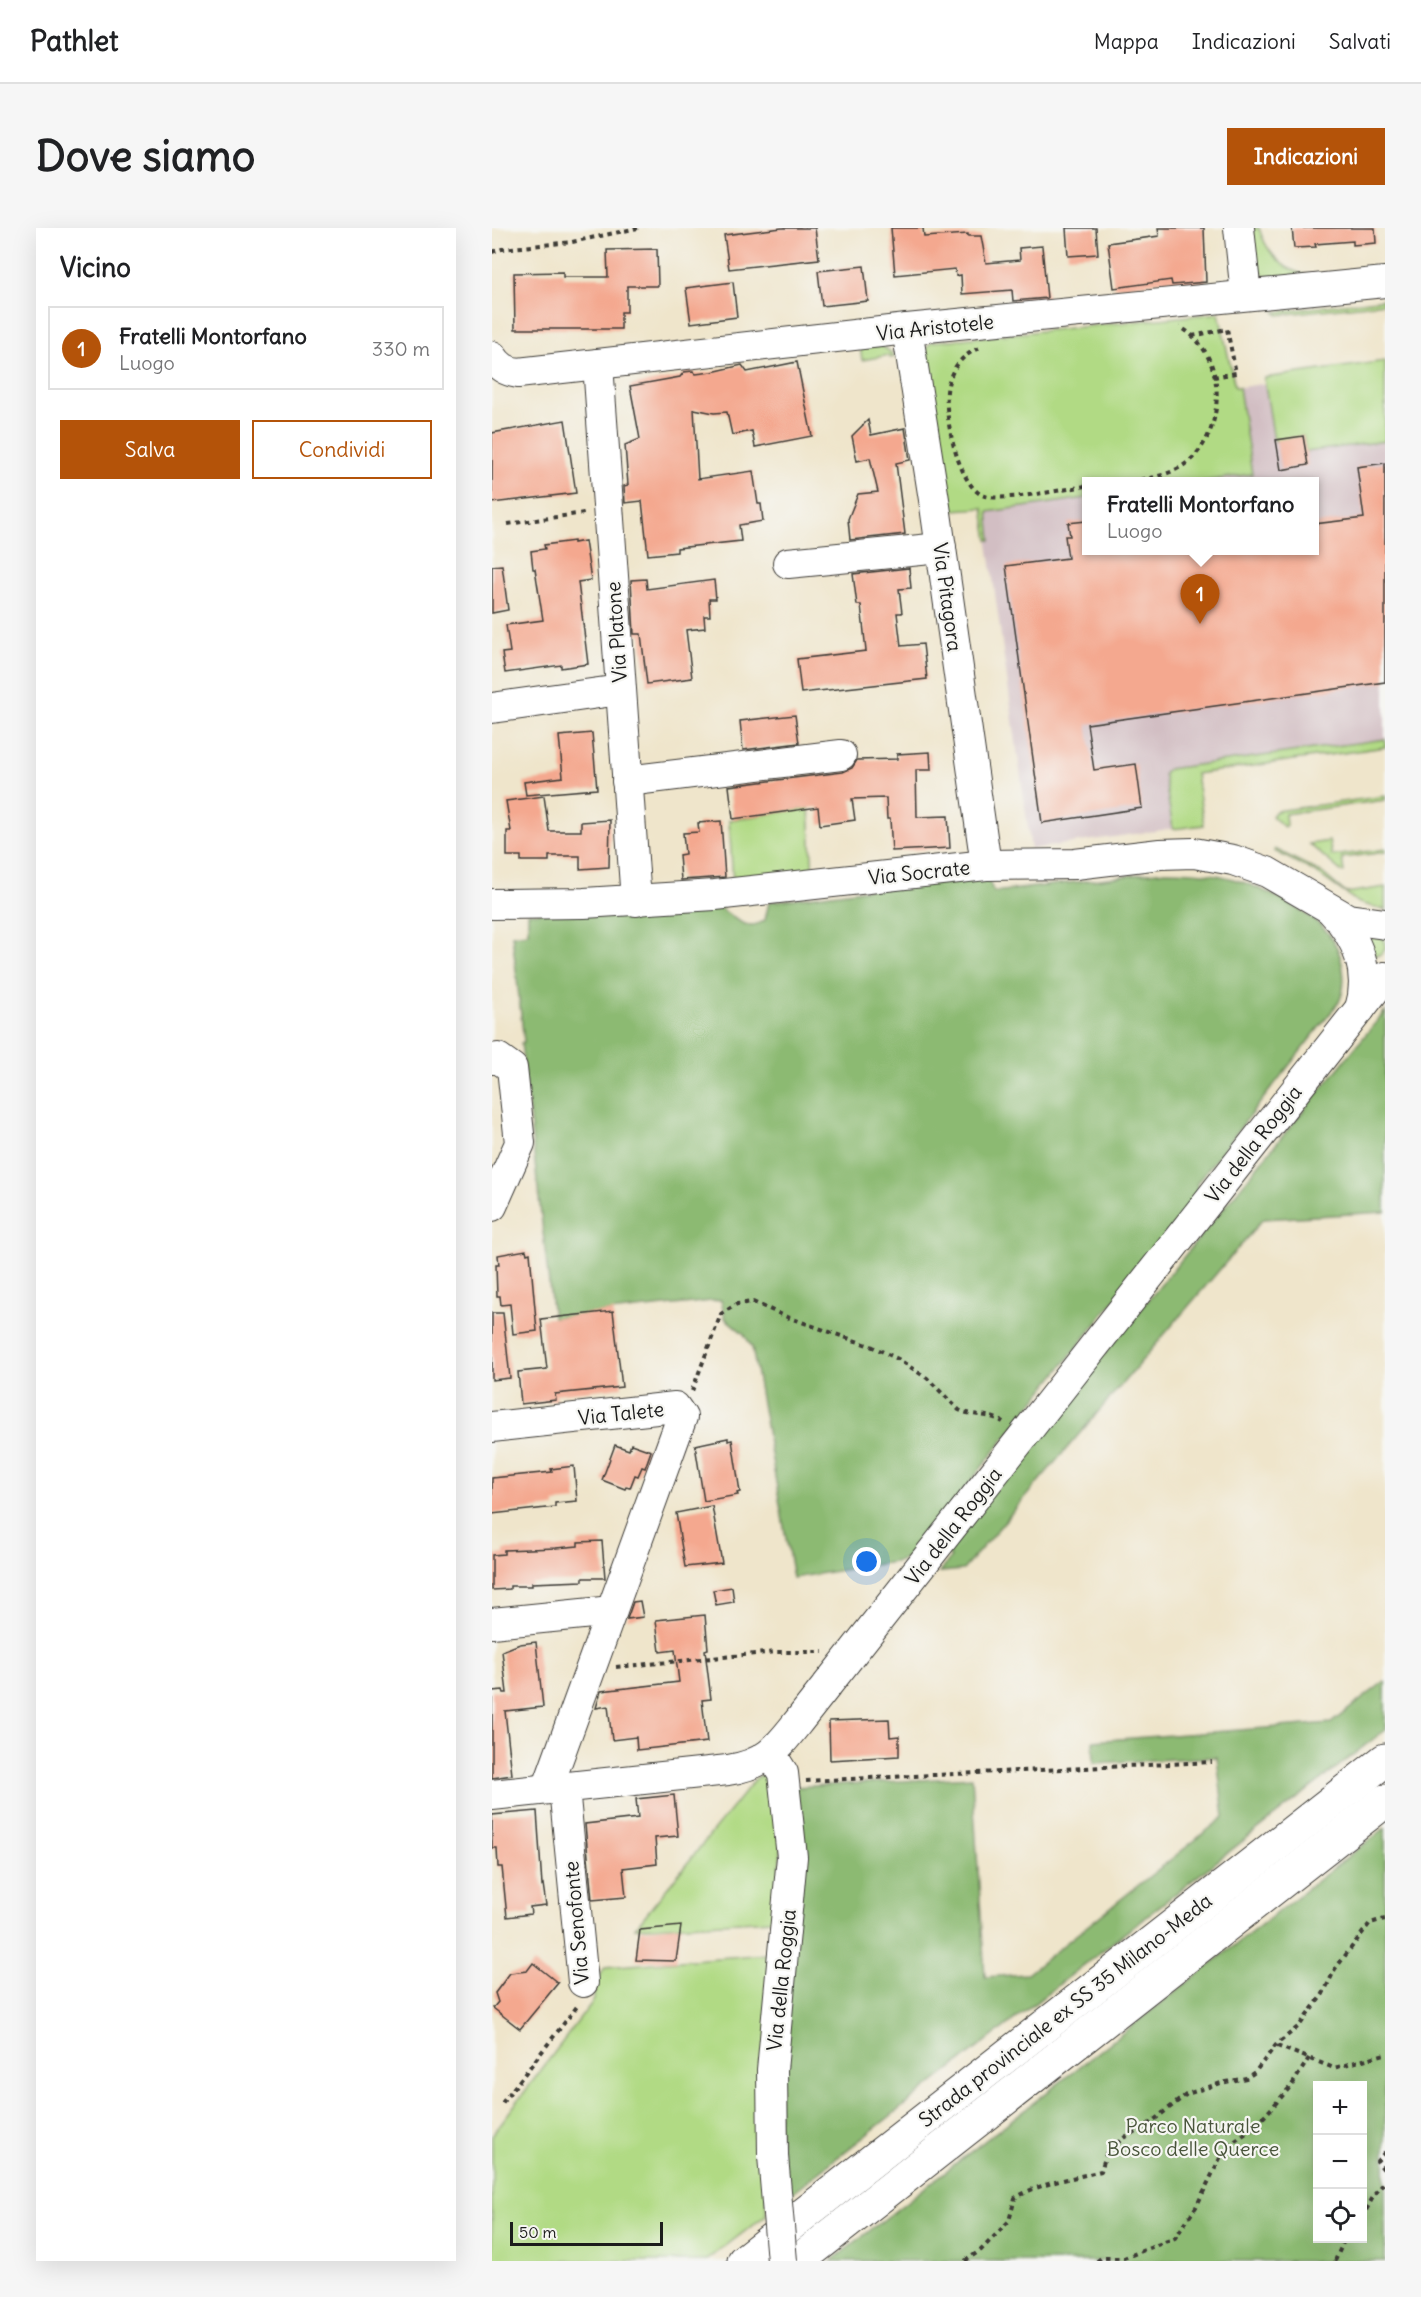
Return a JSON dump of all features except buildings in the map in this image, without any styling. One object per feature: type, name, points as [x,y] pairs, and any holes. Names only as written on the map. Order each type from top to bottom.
[{"type":"highway","name":"Strada provinciale ex SS 35 Milano-Meda","points":[[744,2261],[1385,1760]]},
{"type":"highway","name":"Strada provinciale ex SS 35 Milano-Meda","points":[[798,2261],[1385,1801]]},
{"type":"street","points":[[1239,228],[1246,295]]},
{"type":"street","name":"Via Aristotele","points":[[492,356],[498,366],[509,372],[518,373],[907,329],[1385,282]]},
{"type":"street","name":"Via Pitagora","points":[[907,329],[986,865]]},
{"type":"street","name":"Via Platone","points":[[598,364],[636,901]]},
{"type":"street","points":[[788,563],[941,548]]},
{"type":"street","points":[[492,708],[620,690]]},
{"type":"street","points":[[627,781],[841,755]]},
{"type":"street","name":"Via Socrate","points":[[492,904],[636,901],[748,892],[986,865],[1075,864],[1178,852],[1233,860],[1267,872],[1348,919],[1384,924]]},
{"type":"street","name":"Via Socrate","points":[[1332,911],[1344,924],[1377,972],[1364,995],[1360,1009]]},
{"type":"street","name":"Via della Roggia","points":[[782,2261],[773,2156],[772,2070],[782,1953],[792,1874],[784,1782],[778,1764],[771,1754],[1360,1009]]},
{"type":"street","points":[[492,1059],[498,1058],[512,1068],[520,1143],[492,1206]]},
{"type":"street","name":"Via Talete","points":[[492,1427],[675,1407],[682,1417],[612,1611]]},
{"type":"street","points":[[492,1623],[612,1611]]},
{"type":"street","name":"Via Senofonte","points":[[583,1982],[556,1789],[591,1669],[612,1611]]},
{"type":"street","points":[[492,1795],[728,1770],[752,1765],[771,1754]]},
{"type":"path","points":[[492,252],[586,240],[638,228]]},
{"type":"path","points":[[1150,477],[1175,470],[1189,461],[1201,448],[1215,422],[1217,406],[1214,377],[1207,358],[1191,336],[1174,325]]},
{"type":"path","points":[[1191,336],[1227,329],[1236,373],[1214,377]]},
{"type":"path","points":[[982,347],[971,352],[959,363],[951,377],[947,396],[955,448],[963,475],[979,494],[997,498],[1082,487]]},
{"type":"path","points":[[508,524],[608,509]]},
{"type":"path","points":[[682,1417],[722,1314],[737,1304],[753,1302],[762,1304],[787,1317],[873,1347],[898,1359],[933,1383],[959,1410],[965,1413],[992,1416],[1023,1437]]},
{"type":"path","points":[[591,1669],[786,1652],[828,1653],[845,1663]]},
{"type":"path","points":[[784,1782],[1212,1762]]},
{"type":"path","points":[[965,2261],[981,2250],[1009,2222],[1015,2198],[1054,2181],[1101,2171],[1107,2151],[1125,2137],[1150,2123],[1187,2094],[1246,2078],[1255,2072],[1276,2045],[1299,2026],[1323,1994],[1335,1969],[1370,1923],[1385,1919]]},
{"type":"path","name":"Via Senofonte","points":[[502,2103],[577,2006],[581,1999],[583,1982]]},
{"type":"path","points":[[1276,2045],[1334,2068],[1385,2054]]},
{"type":"path","points":[[1097,2261],[1101,2258],[1124,2258],[1175,2238],[1196,2207],[1225,2148],[1255,2127],[1292,2085],[1309,2058]]},
{"type":"path","points":[[1385,2152],[1377,2161],[1385,2171]]},
{"type":"path","points":[[1367,2208],[1385,2182]]},
{"type":"path","points":[[1335,2261],[1343,2243]]},
{"type":"shaded area","points":[[1385,366],[1385,744],[1168,775],[1176,828],[1031,849],[983,508],[1082,494],[1082,555],[1319,555],[1319,477],[1173,477],[1235,388]]},
{"type":"green space","points":[[1251,228],[1259,228],[1267,246],[1284,265],[1301,274],[1311,276],[1281,280],[1265,276],[1257,265]]},
{"type":"green space","points":[[1385,299],[1385,303],[1278,315],[1275,312]]},
{"type":"green space","points":[[1219,313],[1235,387],[1239,387],[1252,474],[1232,477],[1082,477],[1082,499],[988,512],[991,540],[988,540],[983,508],[952,510],[946,505],[924,351],[931,342]]},
{"type":"green space","points":[[881,346],[895,357],[890,358],[889,355],[862,360],[860,347]]},
{"type":"green space","points":[[1385,361],[1385,441],[1306,452],[1303,436],[1274,441],[1264,378]]},
{"type":"green space","points":[[1385,739],[1385,747],[1196,774],[1204,825],[1173,829],[1164,774],[1168,769]]},
{"type":"green space","points":[[1385,796],[1385,800],[1285,814],[1286,826],[1284,827],[1272,816],[1276,811]]},
{"type":"green space","points":[[809,808],[813,874],[733,883],[729,820]]},
{"type":"green space","points":[[1329,841],[1332,856],[1385,849],[1385,852],[1342,858],[1344,872],[1342,872],[1309,844]]},
{"type":"green space","points":[[1275,849],[1322,873],[1346,893],[1385,887],[1385,910],[1359,903],[1315,872],[1274,851]]},
{"type":"green space","points":[[1165,871],[1199,872],[1244,882],[1297,909],[1320,925],[1333,940],[1340,957],[1344,975],[1339,1002],[1197,1183],[1197,1196],[913,1554],[900,1561],[793,1578],[752,1347],[744,1334],[725,1318],[721,1300],[553,1318],[521,1043],[524,1042],[512,935],[528,933],[528,913],[717,906],[740,922],[752,925],[765,920],[769,902],[978,875],[989,882],[994,892]]},
{"type":"green space","points":[[1368,936],[1384,938],[1385,949],[1381,954],[1374,956]]},
{"type":"green space","points":[[1385,1011],[1385,1212],[1263,1219],[963,1570],[940,1572],[951,1557],[943,1551]]},
{"type":"green space","points":[[1385,1681],[1385,1730],[788,2196],[778,2121],[795,1787],[972,1777],[985,1977],[1027,1974],[1224,1817],[1217,1757],[1094,1763],[1093,1741],[1331,1723]]},
{"type":"green space","points":[[763,1775],[770,1776],[782,1844],[773,1920],[635,1928],[755,1779]]},
{"type":"green space","name":"Parco Naturale Bosco delle Querce","points":[[1385,1828],[1385,2261],[831,2261]]},
{"type":"green space","points":[[767,1954],[772,1956],[766,2215],[706,2261],[492,2261],[492,2135],[594,2000],[595,1981],[605,1967]]},
{"type":"place","name":"Fratelli Montorfano","points":[[1200,624]]}]
